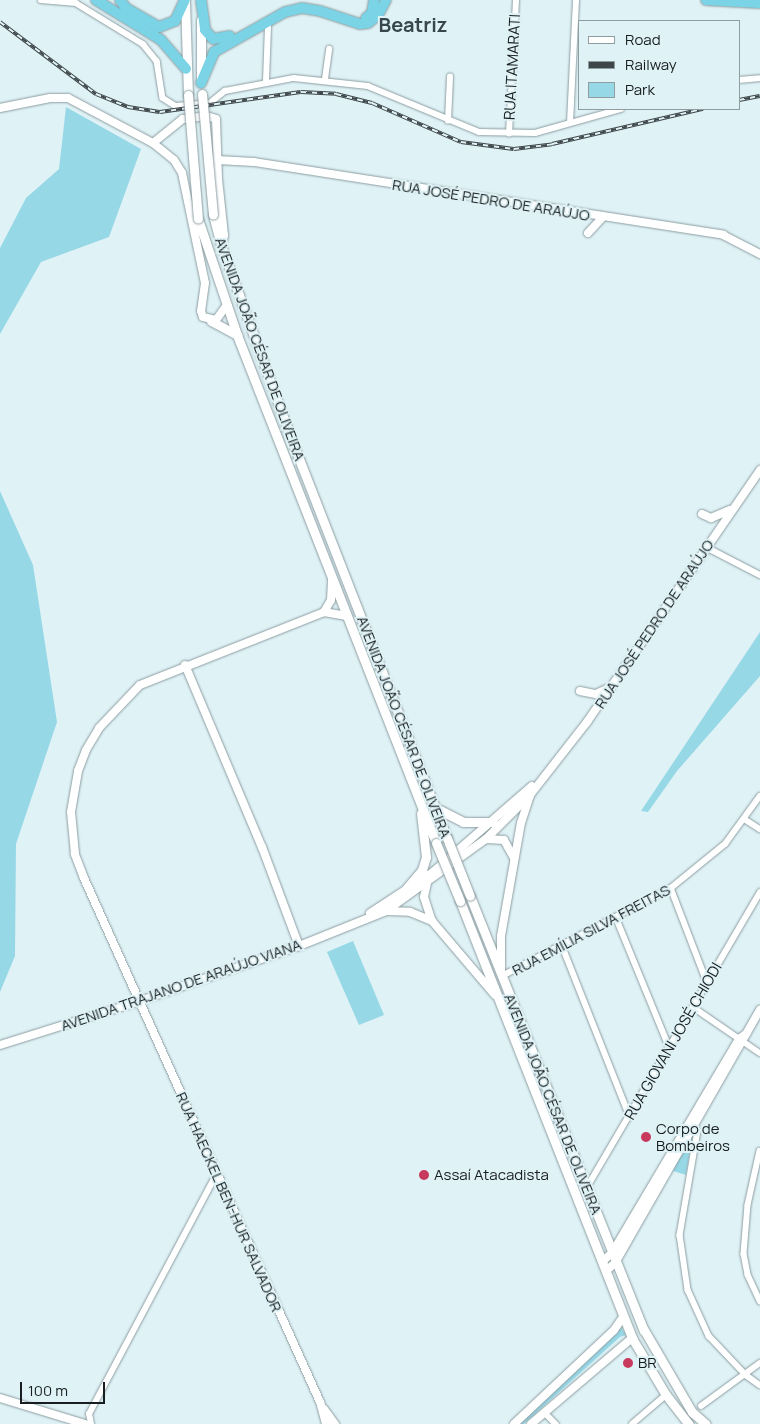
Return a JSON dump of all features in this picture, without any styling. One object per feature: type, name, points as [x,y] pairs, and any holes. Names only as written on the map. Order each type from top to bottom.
[{"type":"highway","points":[[96,0],[161,40],[186,69]]},
{"type":"highway","points":[[120,0],[126,8],[158,27],[175,21],[185,0]]},
{"type":"highway","points":[[201,0],[205,30],[213,39],[220,40],[282,7],[299,2],[362,20],[372,14],[374,0]]},
{"type":"highway","points":[[201,88],[214,52],[285,12],[302,8],[320,11],[360,24],[368,23],[378,15],[386,0]]},
{"type":"highway","points":[[706,0],[760,3]]},
{"type":"main road","name":"AVENIDA JOÃO CÉSAR DE OLIVEIRA","points":[[185,0],[186,69],[198,219],[237,335],[436,843],[499,998],[547,1127],[603,1261],[632,1338],[666,1395],[689,1424]]},
{"type":"main road","name":"AVENIDA JOÃO CÉSAR DE OLIVEIRA","points":[[201,0],[201,88],[213,215],[222,248],[287,428],[615,1263],[661,1362],[692,1412],[706,1424]]},
{"type":"main road","points":[[211,321],[237,335]]},
{"type":"main road","points":[[406,889],[422,870],[426,857],[419,797]]},
{"type":"main road","points":[[436,808],[463,822],[493,822]]},
{"type":"main road","points":[[499,998],[503,995],[510,997]]},
{"type":"street","points":[[41,0],[76,3],[143,44],[157,61],[163,98],[168,104],[210,103],[225,91],[266,81],[325,80],[368,86],[448,121],[480,132],[535,133],[618,110]]},
{"type":"street","name":"RUA ITAMARATI","points":[[509,134],[516,0]]},
{"type":"street","points":[[570,123],[576,0]]},
{"type":"street","points":[[266,81],[268,26]]},
{"type":"street","points":[[325,80],[329,48]]},
{"type":"street","points":[[448,121],[450,77]]},
{"type":"street","points":[[740,80],[760,78]]},
{"type":"street","points":[[0,108],[50,98],[68,98],[153,143],[174,160],[182,173],[205,283],[201,310],[203,317],[211,321],[219,318],[227,305]]},
{"type":"street","points":[[153,143],[183,119],[211,116],[218,125],[217,160],[224,234],[222,248]]},
{"type":"street","name":"RUA JOSÉ PEDRO DE ARAÚJO","points":[[217,160],[254,162],[602,218],[723,235],[760,254]]},
{"type":"street","points":[[588,233],[602,218]]},
{"type":"street","name":"RUA JOSÉ PEDRO DE ARAÚJO","points":[[502,975],[501,936],[519,836],[530,795],[611,687],[760,470]]},
{"type":"street","points":[[702,514],[711,518],[720,516],[734,508]]},
{"type":"street","points":[[706,547],[760,575]]},
{"type":"street","points":[[324,612],[331,600],[331,575]]},
{"type":"street","points":[[137,1002],[76,854],[72,826],[73,791],[86,750],[116,708],[140,685],[185,665],[324,612],[347,616]]},
{"type":"street","points":[[185,665],[262,847],[299,946]]},
{"type":"street","points":[[580,691],[596,694],[611,687]]},
{"type":"street","name":"RUA JOSÉ PEDRO DE ARAÚJO","points":[[534,784],[545,776]]},
{"type":"street","name":"AVENIDA TRAJANO DE ARAÚJO VIANA","points":[[361,920],[448,859],[493,822],[534,784]]},
{"type":"street","name":"AVENIDA TRAJANO DE ARAÚJO VIANA","points":[[0,1045],[137,1002],[299,946],[386,911],[425,885],[486,839],[530,795]]},
{"type":"street","name":"RUA EMÍLIA SILVA FREITAS","points":[[502,975],[671,888],[709,860],[746,820],[760,796]]},
{"type":"street","points":[[746,820],[760,829]]},
{"type":"street","points":[[493,822],[505,821],[517,829],[519,836]]},
{"type":"street","points":[[486,839],[504,840],[511,848],[514,861]]},
{"type":"street","points":[[432,921],[424,897],[425,885],[448,859]]},
{"type":"street","points":[[671,888],[707,982]]},
{"type":"street","name":"RUA GIOVANI JOSÉ CHIODI","points":[[586,1189],[630,1117],[669,1046],[760,892]]},
{"type":"street","name":"AVENIDA TRAJANO DE ARAÚJO VIANA","points":[[386,911],[410,912],[432,921],[499,998]]},
{"type":"street","points":[[616,917],[669,1046]]},
{"type":"street","points":[[486,936],[494,940],[501,936]]},
{"type":"street","points":[[562,945],[630,1117]]},
{"type":"street","name":"RUA HAECKEL BEN-HUR SALVADOR","points":[[137,1002],[155,1036],[216,1175],[320,1402],[334,1424]]},
{"type":"street","points":[[693,1007],[742,1038],[760,1053]]},
{"type":"street","points":[[603,1261],[612,1253],[760,1010]]},
{"type":"street","points":[[606,1271],[615,1263],[692,1123]]},
{"type":"street","points":[[692,1123],[698,1131],[680,1235],[682,1264],[688,1290],[709,1336],[746,1375],[760,1385]]},
{"type":"street","points":[[760,1151],[748,1205],[744,1254],[748,1275],[760,1301]]},
{"type":"street","points":[[91,1424],[89,1414],[216,1175]]},
{"type":"street","points":[[514,1424],[614,1330],[624,1317]]},
{"type":"street","points":[[531,1424],[632,1338]]},
{"type":"street","points":[[701,1406],[760,1363]]},
{"type":"street","points":[[632,1424],[666,1395]]},
{"type":"street","points":[[0,1398],[85,1424]]},
{"type":"street","name":"RUA HAECKEL BEN-HUR SALVADOR","points":[[320,1402],[326,1424]]},
{"type":"street","points":[[544,1412],[556,1424]]},
{"type":"green space","points":[[66,107],[141,149],[109,237],[41,262],[0,334],[0,248],[26,198],[59,169]]},
{"type":"green space","points":[[0,491],[33,565],[57,722],[16,844],[15,956],[0,992]]},
{"type":"green space","points":[[760,632],[760,676],[677,771],[648,812],[641,811]]},
{"type":"green space","points":[[353,941],[384,1015],[359,1025],[327,952]]},
{"type":"green space","points":[[693,1132],[686,1175],[670,1170]]},
{"type":"green space","points":[[621,1327],[626,1335],[620,1337],[524,1424],[519,1424]]},
{"type":"railway","points":[[0,22],[96,94],[128,107],[160,112],[301,92],[336,94],[372,103],[461,142],[514,149],[552,144],[699,110]]},
{"type":"railway","points":[[740,100],[760,96]]},
{"type":"place","name":"Corpo de Bombeiros","points":[[646,1137]]},
{"type":"place","name":"Assaí Atacadista","points":[[424,1175]]},
{"type":"place","name":"BR","points":[[628,1363]]},
{"type":"district","name":"Beatriz","points":[[413,24]]}]
